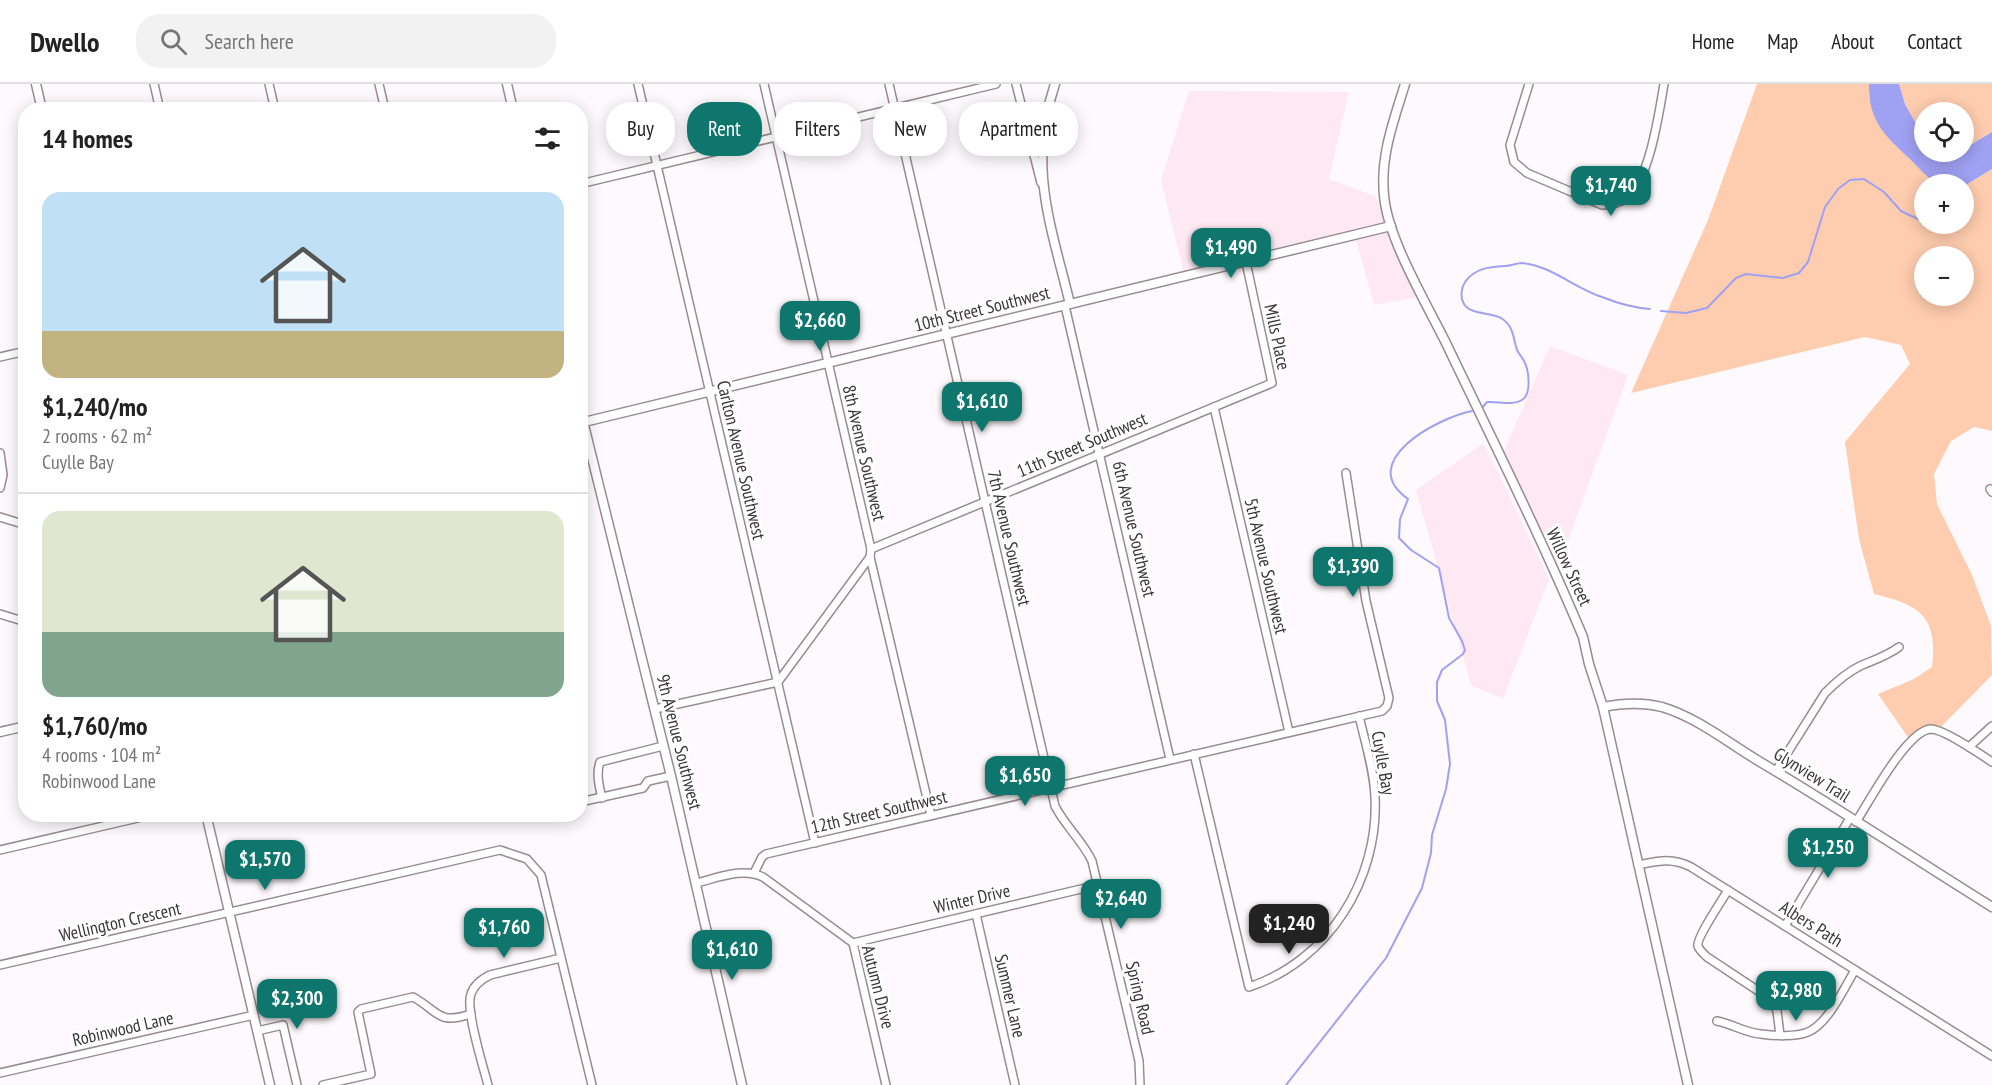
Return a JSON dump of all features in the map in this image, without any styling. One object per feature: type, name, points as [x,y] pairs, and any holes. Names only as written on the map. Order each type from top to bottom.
[{"type":"street","points":[[36,84],[40,102]]},
{"type":"street","points":[[154,84],[158,102]]},
{"type":"street","points":[[269,84],[273,102]]},
{"type":"street","points":[[379,84],[383,102]]},
{"type":"street","points":[[507,84],[511,102]]},
{"type":"street","name":"Carlton Avenue Southwest","points":[[638,84],[815,843]]},
{"type":"street","name":"8th Avenue Southwest","points":[[764,84],[774,129]]},
{"type":"street","name":"7th Avenue Southwest","points":[[889,84],[893,102]]},
{"type":"street","points":[[923,102],[996,84]]},
{"type":"street","name":"6th Avenue Southwest","points":[[1016,84],[1044,197],[1170,759]]},
{"type":"street","points":[[1044,197],[1041,172],[1042,147],[1045,121],[1055,84]]},
{"type":"street","name":"Willow Street","points":[[1405,84],[1384,160],[1384,196],[1391,226],[1583,637],[1603,707],[1688,1085]]},
{"type":"street","points":[[1529,84],[1511,136],[1511,154],[1519,168],[1602,205],[1613,204],[1630,195],[1639,182],[1653,139],[1664,84]]},
{"type":"street","points":[[588,182],[774,138]]},
{"type":"street","name":"8th Avenue Southwest","points":[[780,156],[931,815]]},
{"type":"street","name":"7th Avenue Southwest","points":[[905,156],[1051,788]]},
{"type":"street","name":"10th Street Southwest","points":[[588,422],[1391,226]]},
{"type":"street","name":"Mills Place","points":[[1246,262],[1272,383]]},
{"type":"street","points":[[0,357],[18,353]]},
{"type":"street","name":"11th Street Southwest","points":[[870,553],[985,502],[1272,383]]},
{"type":"street","name":"5th Avenue Southwest","points":[[1214,407],[1289,732]]},
{"type":"street","name":"9th Avenue Southwest","points":[[588,447],[655,709],[742,1085]]},
{"type":"street","points":[[0,453],[0,488]]},
{"type":"street","points":[[1346,474],[1366,601],[1389,698],[1387,706],[1382,711],[1359,716]]},
{"type":"street","points":[[0,517],[18,523]]},
{"type":"street","points":[[655,709],[778,682],[870,553]]},
{"type":"street","points":[[0,614],[18,620]]},
{"type":"street","points":[[1776,771],[1825,693],[1835,682],[1899,647]]},
{"type":"street","name":"Glynview Trail","points":[[1603,707],[1642,704],[1661,707],[1679,714],[1776,771],[1992,907]]},
{"type":"street","name":"Cuylle Bay","points":[[1194,754],[1249,987],[1285,973],[1315,949],[1328,935],[1362,880],[1373,839],[1375,796],[1359,716],[1289,732]]},
{"type":"street","points":[[1969,747],[1992,726]]},
{"type":"street","points":[[0,732],[18,728]]},
{"type":"street","points":[[1785,926],[1853,820],[1910,740],[1927,729],[1933,729],[1969,747],[1992,762]]},
{"type":"street","name":"12th Street Southwest","points":[[754,873],[766,854],[1289,732]]},
{"type":"street","points":[[602,798],[598,782],[600,762],[663,746]]},
{"type":"street","points":[[588,801],[643,788],[648,781],[670,776]]},
{"type":"street","name":"Spring Road","points":[[1051,788],[1060,815],[1084,844],[1092,861],[1139,1061],[1140,1085]]},
{"type":"street","points":[[0,850],[121,822]]},
{"type":"street","points":[[208,822],[270,1085]]},
{"type":"street","name":"Wellington Crescent","points":[[0,965],[500,850],[527,859],[541,874],[561,958]]},
{"type":"street","name":"Albers Path","points":[[1638,865],[1674,860],[1691,867],[1992,1056]]},
{"type":"street","points":[[696,883],[744,872],[754,873]]},
{"type":"street","name":"Autumn Drive","points":[[754,873],[763,877],[853,942],[886,1085]]},
{"type":"street","name":"Winter Drive","points":[[853,942],[1098,885]]},
{"type":"street","points":[[1728,890],[1701,935],[1699,948],[1714,962],[1772,1000],[1777,1011],[1780,1035]]},
{"type":"street","name":"Summer Lane","points":[[976,914],[1015,1085]]},
{"type":"street","points":[[488,1085],[469,1007],[471,993],[482,979],[490,975],[561,958],[592,1085]]},
{"type":"street","points":[[1717,1022],[1761,1035],[1802,1034],[1819,1025],[1855,970]]},
{"type":"street","points":[[323,1085],[371,1074],[358,1012],[361,1009],[413,997],[442,1018],[449,1020],[471,1014]]},
{"type":"street","name":"Robinwood Lane","points":[[0,1073],[254,1015]]},
{"type":"street","points":[[257,1031],[283,1025],[297,1085]]},
{"type":"shaded area","points":[[1757,84],[1869,84],[1869,97],[1909,158],[1926,174],[1914,174],[1914,234],[1974,234],[1974,180],[1992,169],[1992,431],[1974,427],[1951,441],[1934,474],[1937,504],[1972,575],[1991,626],[1992,675],[1938,730],[1933,729],[1910,740],[1878,694],[1914,679],[1932,667],[1932,636],[1922,616],[1914,608],[1874,594],[1859,539],[1845,442],[1910,364],[1901,345],[1865,337],[1631,393],[1708,220]]},
{"type":"shaded area","points":[[1899,84],[1992,84],[1992,132],[1974,143],[1974,102],[1914,102],[1914,120],[1905,104]]},
{"type":"shaded area","points":[[1189,91],[1349,92],[1329,179],[1375,196],[1418,297],[1374,305],[1356,240],[1186,281],[1161,180]]},
{"type":"shaded area","points":[[1550,346],[1628,375],[1558,568],[1503,453]]},
{"type":"shaded area","points":[[1484,443],[1549,579],[1503,699],[1471,685],[1416,490]]},
{"type":"water","points":[[1869,84],[1899,84],[1905,104],[1914,120],[1914,162],[1974,162],[1974,143],[1992,132],[1992,169],[1974,180],[1974,174],[1924,174],[1892,142],[1880,126],[1871,108]]},
{"type":"waterway","points":[[1661,311],[1686,313],[1707,308],[1736,278],[1746,274],[1783,278],[1799,273],[1808,262],[1825,207],[1838,189],[1850,180],[1864,179],[1884,192],[1901,211],[1914,217]]},
{"type":"waterway","points":[[1482,408],[1487,402],[1509,403],[1522,400],[1527,393],[1529,382],[1526,365],[1505,321],[1497,316],[1471,310],[1463,302],[1463,287],[1473,274],[1493,267],[1522,263],[1533,265],[1592,293],[1632,306],[1650,309]]},
{"type":"waterway","points":[[1286,1085],[1386,958],[1422,888],[1431,853],[1432,835],[1446,789],[1450,764],[1445,720],[1437,701],[1437,682],[1442,670],[1465,650],[1449,618],[1439,568],[1411,550],[1399,538],[1400,519],[1408,499],[1394,485],[1391,471],[1396,457],[1422,432],[1440,422],[1472,411]]}]
